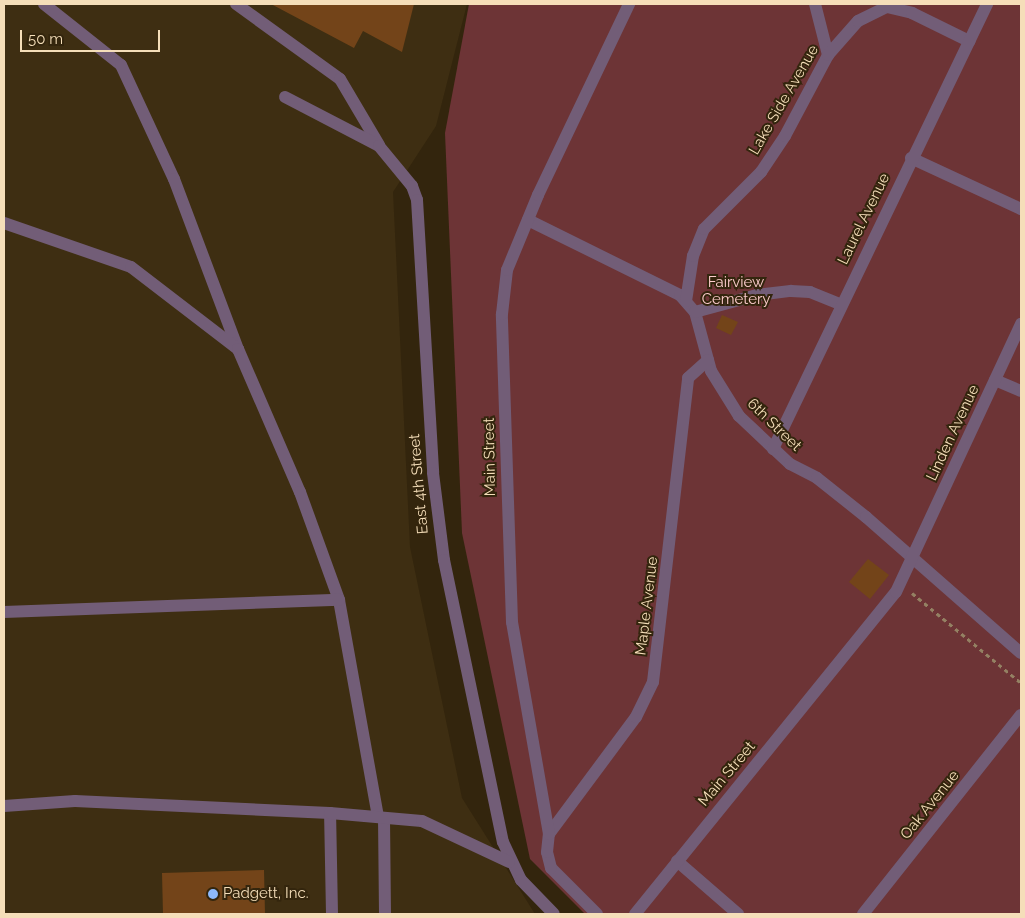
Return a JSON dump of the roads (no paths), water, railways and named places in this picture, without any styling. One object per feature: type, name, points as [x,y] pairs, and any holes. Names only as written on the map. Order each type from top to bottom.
[{"type":"street","points":[[44,4],[121,65],[174,179],[238,349],[300,492],[339,600],[381,818],[385,914]]},
{"type":"street","points":[[236,4],[321,62],[352,95],[380,146]]},
{"type":"street","name":"Main Street","points":[[598,914],[552,868],[549,834],[512,622],[502,314],[507,270],[528,220],[630,4]]},
{"type":"street","points":[[815,4],[828,56]]},
{"type":"street","name":"Laurel Avenue","points":[[773,449],[840,304],[987,4]]},
{"type":"street","name":"Lake Side Avenue","points":[[686,301],[693,256],[704,229],[761,172],[786,136],[828,56],[858,21],[888,6],[912,13],[969,41]]},
{"type":"street","name":"East 4th Street","points":[[285,98],[380,146],[404,172],[417,200],[439,531],[509,862],[554,914]]},
{"type":"street","points":[[911,158],[1021,209]]},
{"type":"street","name":"6th Street","points":[[528,220],[635,271],[686,301],[695,312],[708,360],[729,403],[773,449],[817,478],[914,557],[1021,653]]},
{"type":"street","points":[[4,223],[131,267],[238,349]]},
{"type":"street","points":[[695,312],[757,295],[791,291],[810,292],[840,304]]},
{"type":"street","name":"Linden Avenue","points":[[914,557],[1021,324]]},
{"type":"street","name":"Maple Avenue","points":[[549,834],[636,717],[653,682],[688,378],[708,360]]},
{"type":"street","points":[[995,380],[1021,391]]},
{"type":"street","name":"Main Street","points":[[635,914],[900,583],[914,557]]},
{"type":"street","points":[[4,612],[339,600]]},
{"type":"street","name":"Oak Avenue","points":[[863,914],[1021,715]]},
{"type":"street","points":[[4,806],[76,800],[330,813],[422,821],[509,862]]},
{"type":"street","points":[[330,813],[332,914]]},
{"type":"street","points":[[677,861],[738,914]]},
{"type":"place","name":"Padgett, Inc.","points":[[213,894]]},
{"type":"park label","name":"Fairview Cemetery","points":[[736,290]]}]
